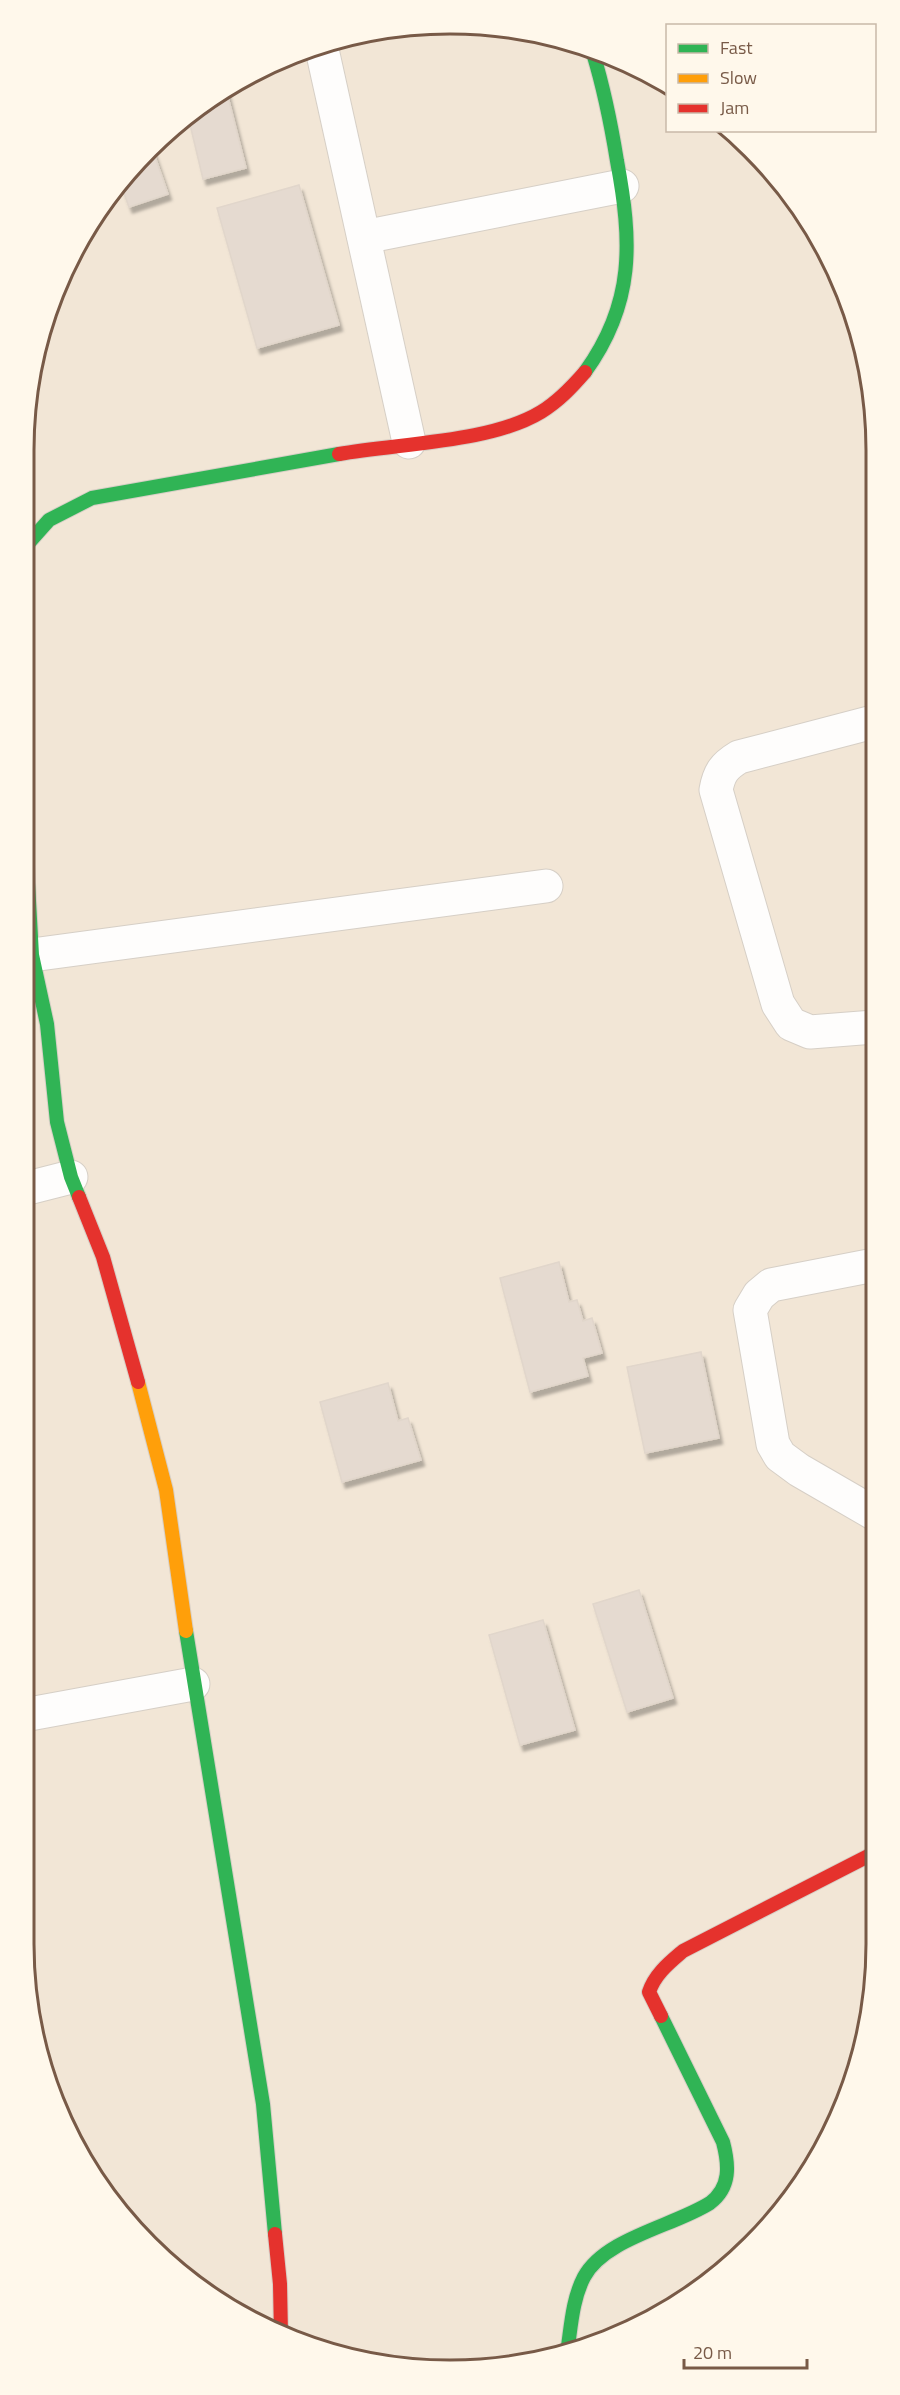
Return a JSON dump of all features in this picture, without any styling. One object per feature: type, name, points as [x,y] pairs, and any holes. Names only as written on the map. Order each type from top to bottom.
[{"type":"street","points":[[323,55],[409,442]]},
{"type":"street","points":[[34,537],[49,520],[92,498],[409,442],[470,437],[519,423],[541,412],[573,387],[594,362],[619,309],[627,273],[628,223],[605,90],[596,61]]},
{"type":"street","points":[[364,237],[622,186]]},
{"type":"street","points":[[866,724],[739,757],[728,763],[719,773],[716,790],[778,1004],[790,1024],[810,1032],[866,1027]]},
{"type":"street","points":[[34,955],[546,885]]},
{"type":"street","points":[[34,964],[47,1024],[57,1122],[71,1177],[103,1257],[120,1313],[166,1490],[194,1684],[263,2104],[280,2284],[281,2325]]},
{"type":"street","points":[[34,1186],[71,1177]]},
{"type":"street","points":[[866,1267],[771,1285],[759,1295],[750,1310],[773,1444],[780,1456],[799,1470],[866,1509]]},
{"type":"street","points":[[34,1713],[194,1684]]},
{"type":"street","points":[[569,2343],[579,2293],[588,2271],[601,2256],[707,2206],[722,2191],[728,2165],[723,2142],[649,1992],[651,1982],[662,1968],[683,1951],[866,1857]]},
{"type":"shaded area","points":[[450,34],[477,35],[531,42],[558,49],[609,66],[658,90],[666,95],[666,132],[717,132],[762,176],[795,219],[823,266],[851,342],[862,396],[866,450],[866,1945],[862,1999],[851,2053],[823,2129],[795,2176],[780,2198],[744,2239],[703,2275],[634,2318],[558,2346],[531,2353],[477,2360],[423,2360],[369,2353],[342,2346],[266,2318],[197,2275],[156,2239],[120,2198],[77,2129],[49,2053],[38,1999],[34,1945],[34,450],[38,396],[49,342],[77,266],[120,197],[156,156],[176,138],[197,120],[242,90],[266,77],[316,57],[369,42],[396,38]]},
{"type":"building","points":[[228,99],[246,168],[203,179],[190,126]]},
{"type":"building","points":[[155,157],[168,194],[129,207],[124,193]]},
{"type":"building","points":[[299,185],[339,325],[257,348],[217,208]]},
{"type":"building","points":[[559,1262],[569,1302],[577,1300],[583,1321],[592,1318],[602,1353],[583,1358],[588,1376],[530,1392],[500,1278]]},
{"type":"building","points":[[701,1352],[719,1438],[645,1453],[627,1367]]},
{"type":"building","points":[[388,1383],[398,1421],[408,1418],[421,1460],[342,1482],[320,1402]]},
{"type":"building","points":[[639,1590],[673,1698],[627,1712],[593,1604]]},
{"type":"building","points":[[543,1620],[575,1730],[520,1745],[489,1635]]},
{"type":"traffic: fast","points":[[585,372],[613,321],[621,296],[627,245],[615,147],[595,61]]},
{"type":"traffic: fast","points":[[34,537],[49,520],[92,498],[339,454]]},
{"type":"traffic: fast","points":[[34,964],[47,1024],[57,1122],[71,1177],[79,1197]]},
{"type":"traffic: fast","points":[[186,1631],[263,2104],[275,2234]]},
{"type":"traffic: fast","points":[[568,2343],[577,2295],[584,2277],[594,2264],[607,2252],[641,2234],[710,2203],[717,2197],[725,2183],[727,2167],[723,2142],[661,2016]]},
{"type":"traffic: slow","points":[[138,1382],[166,1490],[186,1631]]},
{"type":"traffic: jam","points":[[339,454],[470,436],[496,430],[541,412],[554,403],[585,372]]},
{"type":"traffic: jam","points":[[79,1197],[103,1257],[138,1382]]},
{"type":"traffic: jam","points":[[661,2016],[649,1992],[659,1974],[683,1951],[866,1857]]},
{"type":"traffic: jam","points":[[275,2234],[281,2325]]}]
